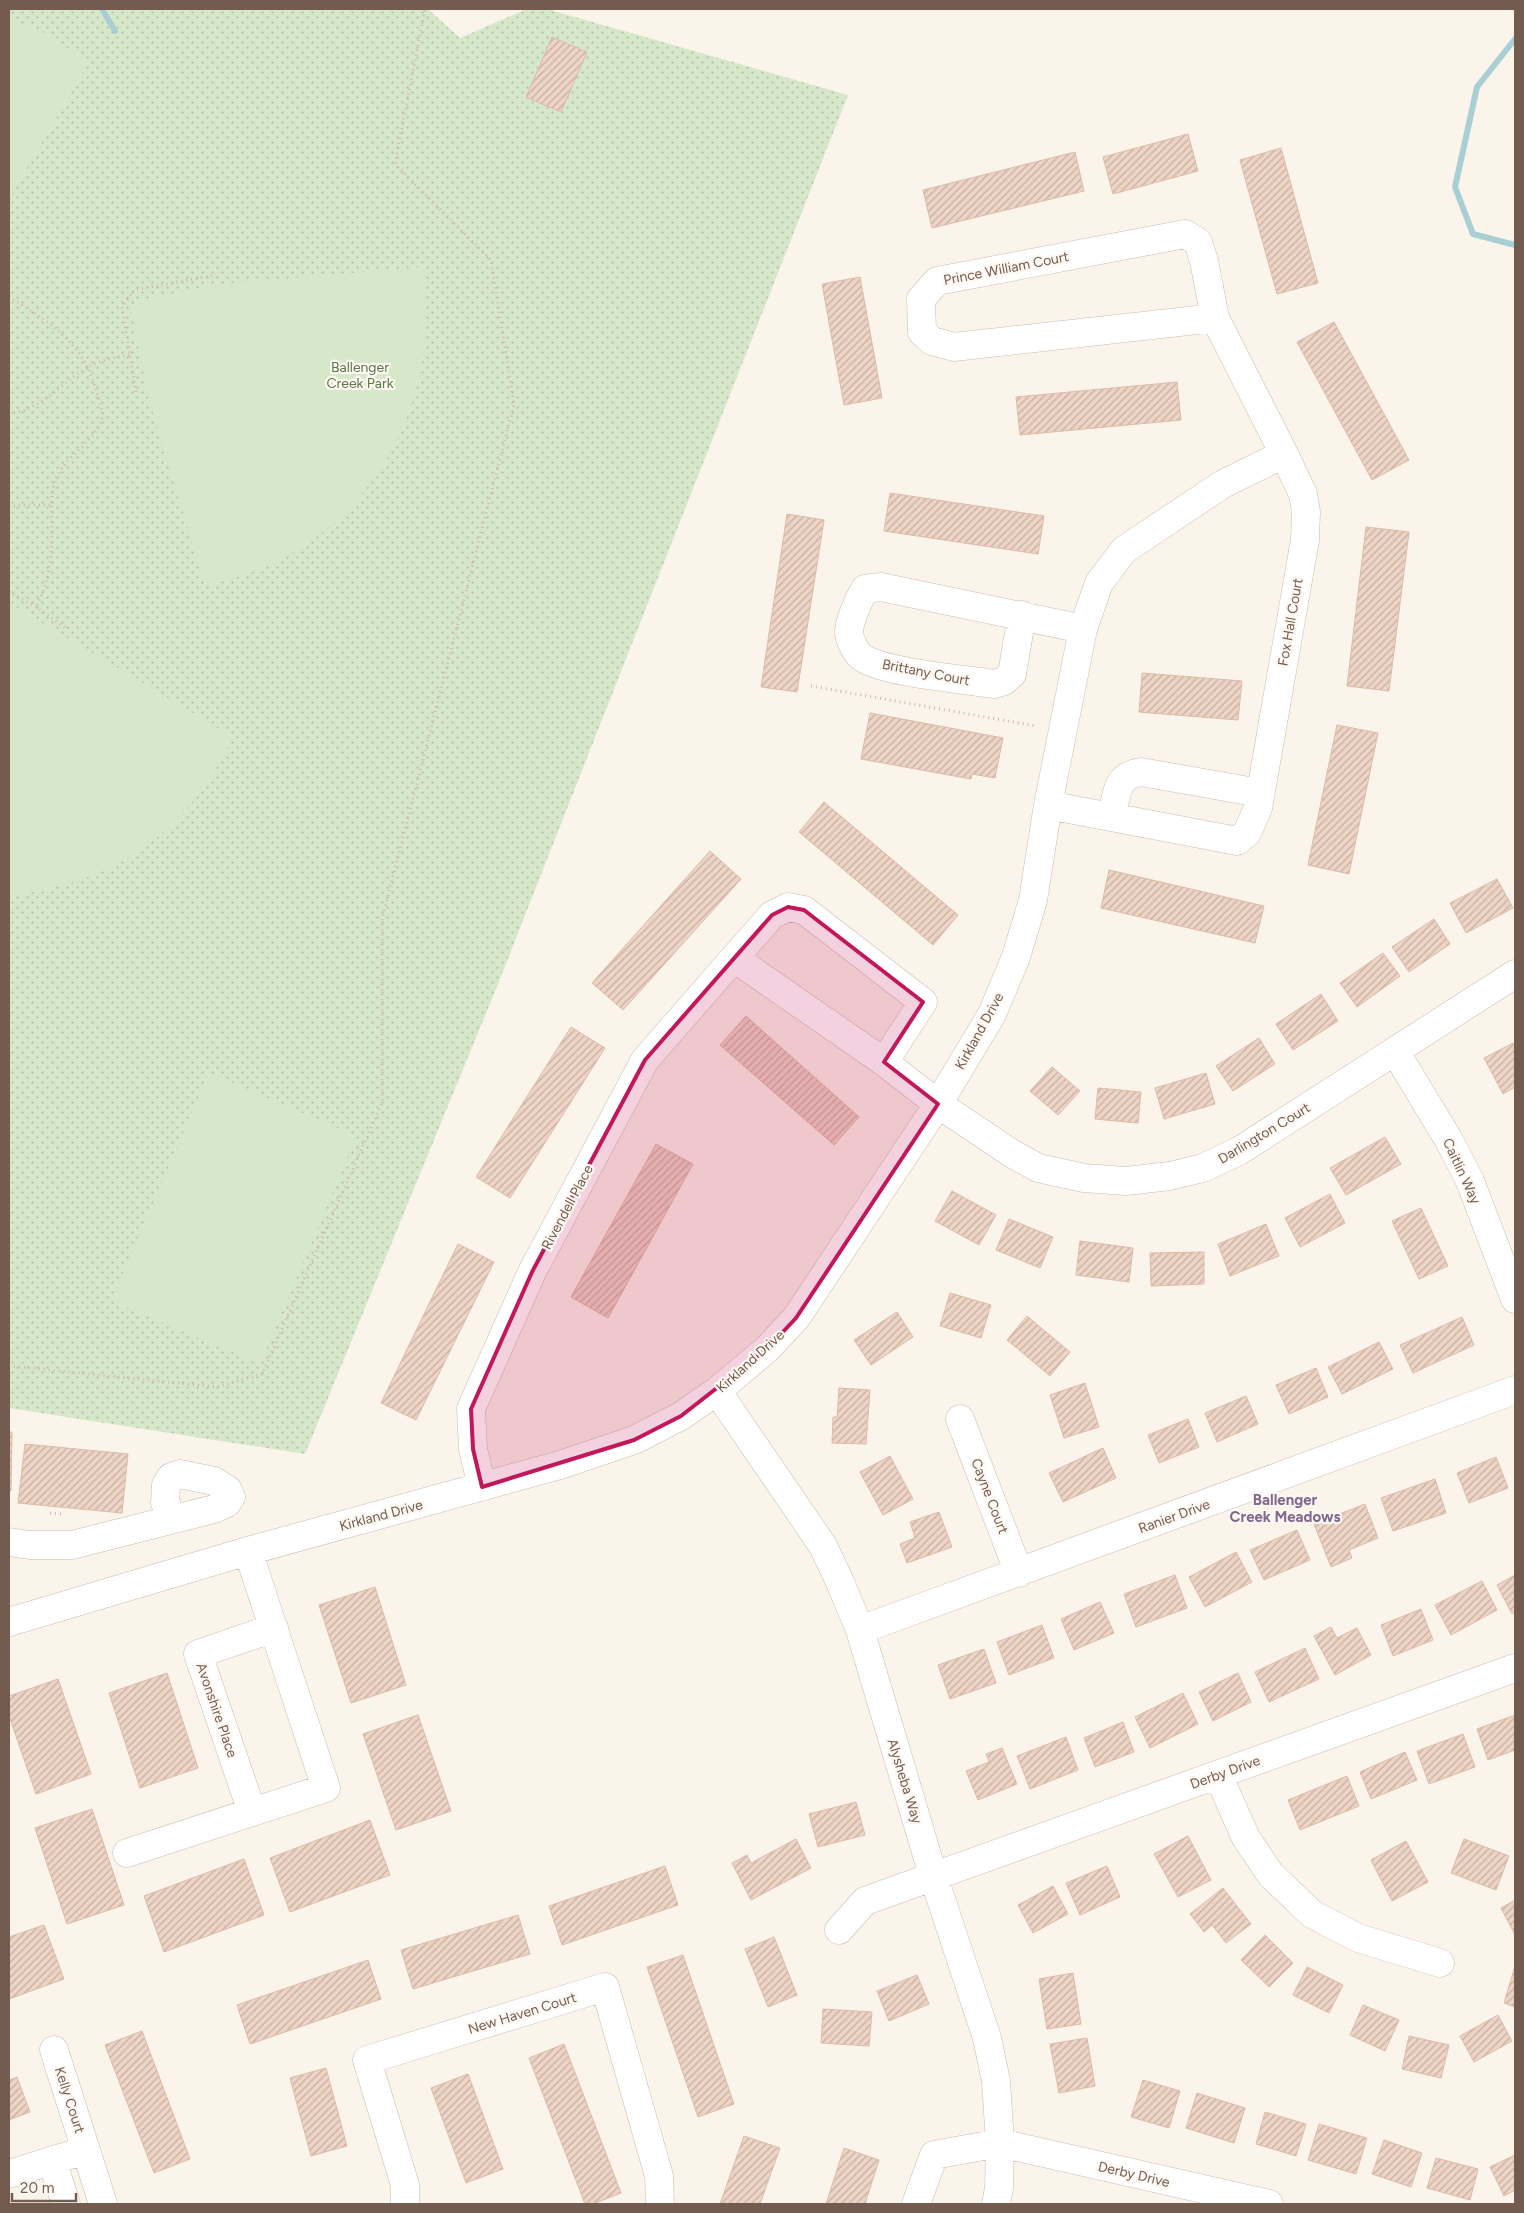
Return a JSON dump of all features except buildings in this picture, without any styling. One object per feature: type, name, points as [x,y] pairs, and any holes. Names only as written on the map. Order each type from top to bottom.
[{"type":"street","name":"Prince William Court","points":[[1215,318],[954,346],[932,341],[922,332],[920,312],[921,299],[938,281],[1185,234],[1198,242],[1204,261],[1215,318],[1284,454]]},
{"type":"street","points":[[1083,629],[1099,583],[1124,550],[1223,484],[1284,454]]},
{"type":"street","name":"Fox Hall Court","points":[[1048,804],[1237,841],[1247,832],[1258,808],[1304,540],[1306,512],[1303,494],[1284,454]]},
{"type":"street","name":"Brittany Court","points":[[1022,615],[1012,674],[1004,681],[994,684],[887,667],[862,658],[854,646],[849,632],[858,600],[865,588],[882,587],[1022,615],[1083,629]]},
{"type":"street","name":"Kirkland Drive","points":[[9,1622],[248,1551],[482,1487],[634,1440],[681,1416],[717,1391],[768,1349],[796,1318],[938,1104],[992,1014],[1016,957],[1033,900],[1048,804],[1083,629]]},
{"type":"street","points":[[1112,816],[1118,787],[1124,778],[1141,772],[1260,793]]},
{"type":"street","name":"Rivendell Place","points":[[482,1487],[474,1449],[471,1409],[532,1272],[645,1060],[772,915],[788,907],[804,910],[923,1002],[884,1062]]},
{"type":"street","points":[[734,958],[884,1062],[938,1104]]},
{"type":"street","name":"Darlington Court","points":[[938,1104],[1011,1154],[1038,1168],[1084,1178],[1126,1181],[1170,1176],[1203,1168],[1238,1151],[1515,974]]},
{"type":"street","name":"Caitlin Way","points":[[1395,1050],[1450,1142],[1470,1181],[1515,1299]]},
{"type":"street","name":"Ranier Drive","points":[[860,1630],[1515,1390]]},
{"type":"street","name":"Alysheba Way","points":[[717,1391],[823,1546],[860,1630],[933,1875],[987,2038],[996,2081],[1000,2143],[999,2188],[996,2204]]},
{"type":"street","name":"Cayne Court","points":[[960,1419],[1019,1573]]},
{"type":"street","points":[[9,1542],[30,1545],[72,1545],[173,1518]]},
{"type":"street","points":[[127,1853],[326,1788],[248,1551]]},
{"type":"street","name":"Avonshire Place","points":[[252,1812],[198,1654],[274,1628]]},
{"type":"street","name":"Derby Drive","points":[[839,1930],[865,1901],[933,1875],[1515,1668]]},
{"type":"street","points":[[1218,1774],[1251,1845],[1271,1874],[1312,1914],[1358,1938],[1440,1963]]},
{"type":"street","name":"New Haven Court","points":[[405,2204],[405,2185],[367,2060],[605,1987],[660,2176],[660,2204]]},
{"type":"street","name":"Kelly Court","points":[[54,2050],[103,2204]]},
{"type":"street","points":[[916,2204],[934,2155],[1000,2143]]},
{"type":"street","name":"Derby Drive","points":[[1000,2143],[1269,2204]]},
{"type":"street","name":"Kelly Court","points":[[9,2174],[86,2150]]},
{"type":"street","points":[[52,2160],[66,2204]]},
{"type":"path","points":[[9,1366],[218,1387],[262,1374],[382,1103],[382,919],[514,404],[491,260],[396,164],[425,9]]},
{"type":"path","points":[[136,392],[122,307],[134,290],[216,275]]},
{"type":"path","points":[[9,297],[47,322],[64,336],[81,355],[88,368],[103,414],[102,420],[94,433],[59,471],[52,493],[51,564],[44,593],[36,607]]},
{"type":"path","points":[[9,412],[13,413],[23,410],[39,402],[88,368],[104,360],[130,355]]},
{"type":"path","points":[[9,507],[52,504]]},
{"type":"path","points":[[9,592],[36,607],[67,629]]},
{"type":"path","points":[[811,686],[1036,726]]},
{"type":"path","points":[[50,1513],[62,1514]]},
{"type":"highlighted area","points":[[788,907],[804,910],[923,1002],[884,1062],[938,1104],[796,1318],[767,1349],[681,1416],[634,1440],[482,1487],[473,1449],[471,1409],[532,1272],[645,1060],[772,915]]},
{"type":"green space","name":"Ballenger Creek Park","points":[[9,9],[428,9],[460,38],[527,9],[547,9],[848,95],[496,989],[305,1454],[9,1408]]},
{"type":"green space","points":[[9,19],[44,33],[89,62],[9,199]]},
{"type":"green space","points":[[423,267],[426,312],[423,356],[413,398],[398,438],[376,476],[349,509],[315,538],[268,566],[205,586],[148,396],[131,308],[135,301],[220,284]]},
{"type":"green space","points":[[9,603],[233,737],[215,771],[194,800],[170,826],[144,848],[114,866],[82,879],[47,889],[9,895]]},
{"type":"green space","points":[[209,1073],[357,1136],[260,1364],[111,1301]]},
{"type":"waterway","points":[[102,9],[115,31]]},
{"type":"waterway","points":[[1515,39],[1477,87],[1455,187],[1473,234],[1515,245]]},
{"type":"district","name":"Ballenger Creek Meadows","points":[[1285,1508]]}]
